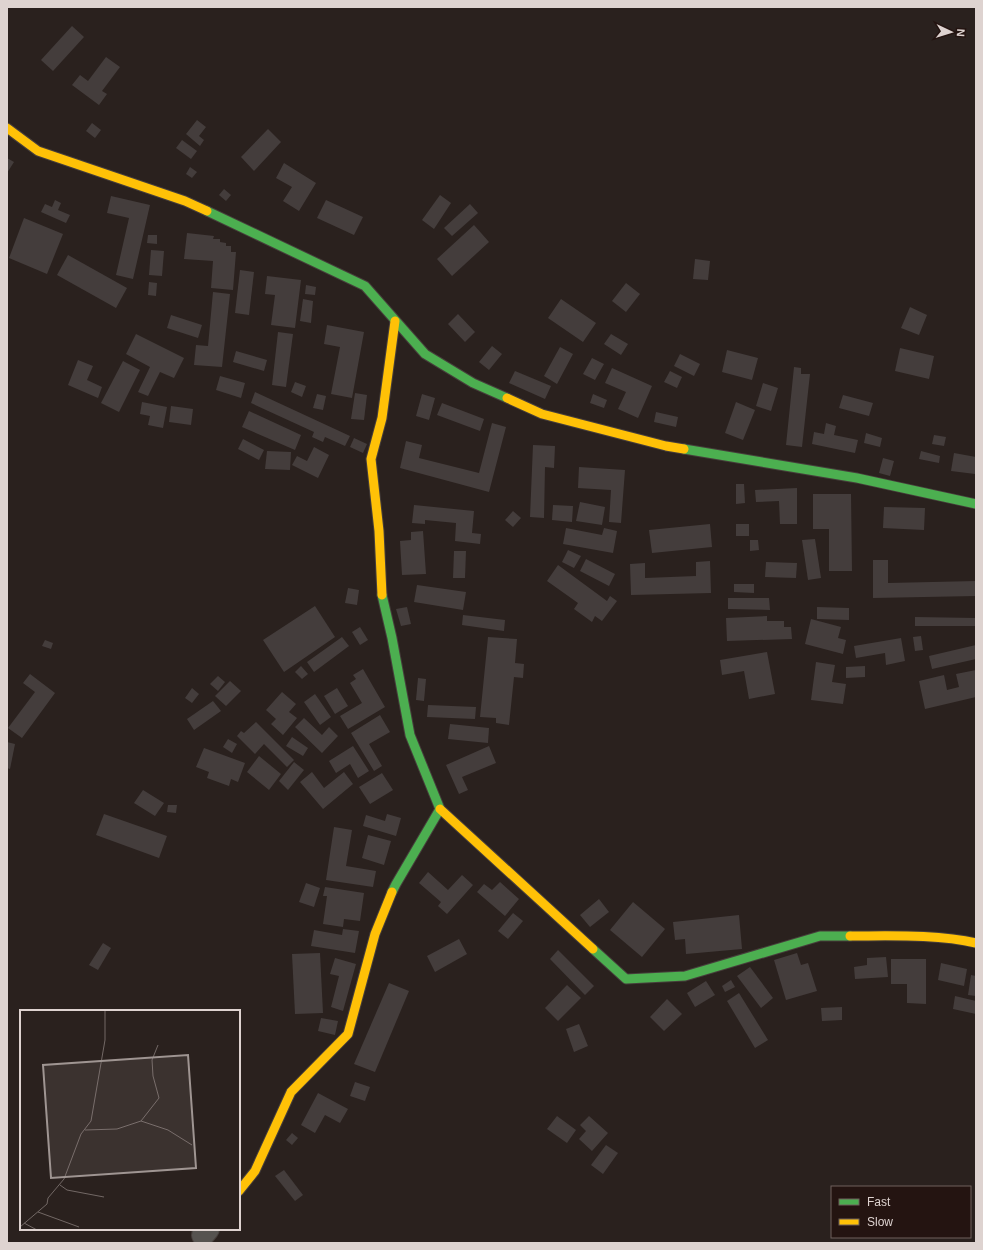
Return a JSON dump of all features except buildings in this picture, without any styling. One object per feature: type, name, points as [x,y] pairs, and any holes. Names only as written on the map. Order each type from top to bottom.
[{"type":"street","points":[[7,128],[38,151],[186,201],[366,286],[425,354],[473,383],[542,414],[666,446],[857,478],[976,504]]},
{"type":"street","points":[[396,321],[382,418],[371,459],[379,531],[381,593],[392,638],[410,735],[440,809],[626,979],[685,976],[820,936],[891,936],[959,939],[976,943]]},
{"type":"street","points":[[240,1190],[255,1171],[290,1092],[348,1034],[374,934],[396,884],[440,809]]},
{"type":"traffic: fast","points":[[207,211],[365,286],[425,354],[473,383],[507,398]]},
{"type":"traffic: fast","points":[[684,449],[857,478],[976,504]]},
{"type":"traffic: fast","points":[[382,595],[392,638],[410,735],[440,809],[392,892]]},
{"type":"traffic: fast","points":[[593,949],[626,979],[685,976],[820,936],[850,936]]},
{"type":"traffic: slow","points":[[7,128],[38,151],[185,201],[207,211]]},
{"type":"traffic: slow","points":[[382,595],[379,531],[371,459],[382,418],[395,321]]},
{"type":"traffic: slow","points":[[507,398],[542,414],[666,446],[684,449]]},
{"type":"traffic: slow","points":[[440,809],[593,949]]},
{"type":"traffic: slow","points":[[240,1190],[255,1171],[291,1092],[348,1034],[375,934],[392,892]]},
{"type":"traffic: slow","points":[[850,936],[930,937],[976,943]]}]
